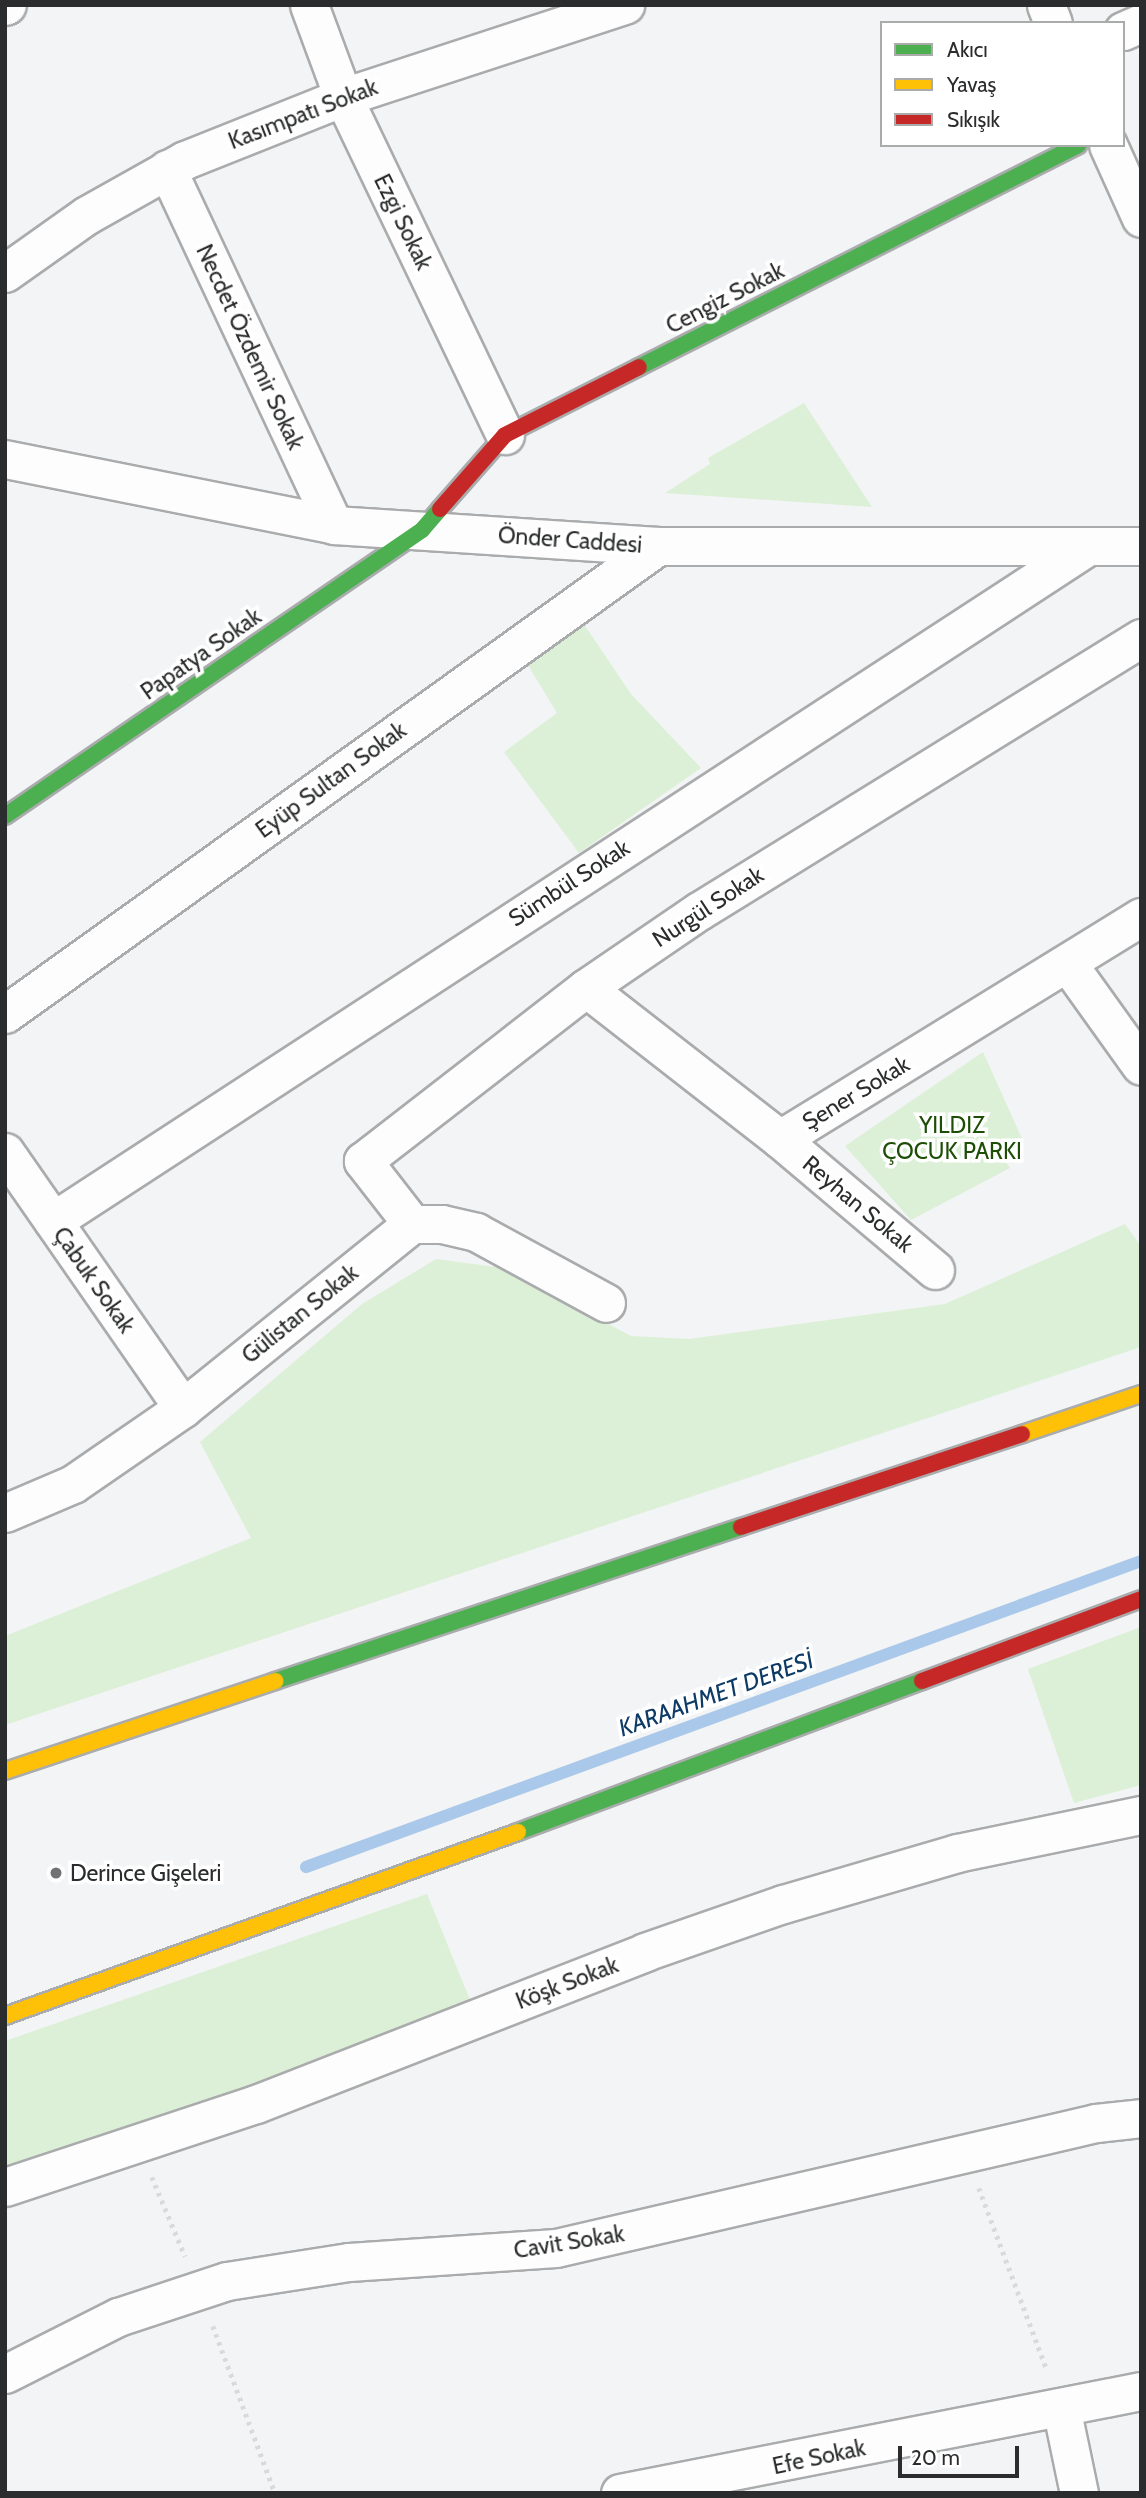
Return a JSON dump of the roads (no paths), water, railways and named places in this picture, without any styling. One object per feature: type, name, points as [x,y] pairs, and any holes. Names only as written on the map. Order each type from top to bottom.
[{"type":"street","name":"Ezgi Sokak","points":[[309,5],[343,97],[505,435]]},
{"type":"street","name":"Kasımpatı Sokak","points":[[5,273],[87,215],[167,169],[343,97],[625,5]]},
{"type":"street","points":[[1125,30],[1141,23]]},
{"type":"street","name":"Cengiz Sokak","points":[[422,530],[505,435],[1074,147]]},
{"type":"street","points":[[1109,147],[1141,218]]},
{"type":"street","name":"Necdet Özdemir Sokak","points":[[167,169],[334,525]]},
{"type":"street","name":"Önder Caddesi","points":[[5,459],[334,525],[658,546],[1141,546]]},
{"type":"street","name":"Papatya Sokak","points":[[5,816],[422,530]]},
{"type":"street","name":"Eyüp Sultan Sokak","points":[[5,1014],[658,546]]},
{"type":"street","name":"Sümbül Sokak","points":[[53,1221],[1087,547]]},
{"type":"street","name":"Nurgül Sokak","points":[[412,1224],[363,1161],[586,988],[699,911],[1141,638]]},
{"type":"street","name":"Şener Sokak","points":[[586,988],[780,1139],[1141,917]]},
{"type":"street","points":[[1068,964],[1141,1066]]},
{"type":"street","name":"Reyhan Sokak","points":[[780,1139],[935,1270]]},
{"type":"street","name":"Çabuk Sokak","points":[[5,1152],[183,1408]]},
{"type":"street","points":[[412,1224],[442,1224],[476,1232],[606,1303]]},
{"type":"street","name":"Gülistan Sokak","points":[[5,1513],[73,1484],[183,1408],[412,1224]]},
{"type":"street","points":[[5,1771],[1141,1394]]},
{"type":"street","points":[[5,2016],[484,1845],[1141,1599]]},
{"type":"street","name":"Köşk Sokak","points":[[5,2187],[256,2104],[645,1952],[783,1904],[957,1853],[1141,1815]]},
{"type":"street","name":"Cavit Sokak","points":[[5,2374],[118,2317],[227,2281],[349,2262],[556,2248],[1096,2123],[1141,2118]]},
{"type":"street","name":"Efe Sokak","points":[[620,2493],[762,2481],[1061,2407],[1141,2391]]},
{"type":"street","points":[[1061,2407],[1079,2493]]},
{"type":"waterway","name":"KARAAHMET DERESİ","points":[[306,1867],[1141,1561]]},
{"type":"place","name":"Derince Gişeleri","points":[[56,1873]]},
{"type":"park label","name":"YILDIZ ÇOCUK PARKI","points":[[952,1138]]}]
